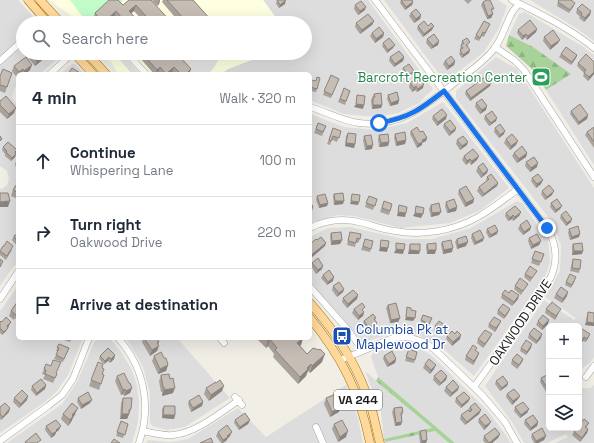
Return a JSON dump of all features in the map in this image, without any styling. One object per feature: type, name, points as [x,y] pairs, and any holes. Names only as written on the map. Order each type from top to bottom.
[{"type":"main road","points":[[28,0],[42,16]]},
{"type":"main road","points":[[40,0],[55,16]]},
{"type":"main road","points":[[80,60],[91,72]]},
{"type":"main road","points":[[93,60],[104,72]]},
{"type":"main road","name":"VA 244","points":[[312,305],[326,322],[358,373],[372,410],[380,443]]},
{"type":"main road","name":"VA 244","points":[[312,320],[340,360],[350,379],[365,420],[370,443]]},
{"type":"street","name":"OAKWOOD DRIVE","points":[[375,0],[550,232],[555,247],[555,262],[551,277],[474,387]]},
{"type":"street","points":[[312,108],[348,122],[364,124],[391,121],[410,115],[426,105],[489,55],[495,47],[515,1],[555,22],[594,48]]},
{"type":"street","points":[[0,61],[16,46]]},
{"type":"street","points":[[495,47],[514,60],[524,70],[594,177]]},
{"type":"street","points":[[52,72],[65,60]]},
{"type":"street","points":[[133,60],[144,72]]},
{"type":"street","points":[[312,227],[328,222],[346,220],[396,232],[416,233],[437,231],[457,226],[477,218],[518,189]]},
{"type":"street","points":[[0,299],[16,275]]},
{"type":"street","points":[[312,289],[348,330],[363,352]]},
{"type":"street","points":[[340,360],[363,352],[385,340],[393,338],[408,337],[424,342],[434,349],[494,408],[505,422],[517,443]]},
{"type":"street","points":[[0,441],[62,395],[73,379],[88,340]]},
{"type":"street","points":[[120,340],[133,358],[144,388],[146,409],[143,431],[139,443]]},
{"type":"street","points":[[586,377],[594,366]]},
{"type":"street","points":[[143,431],[173,435],[191,430],[200,426],[239,401]]},
{"type":"street","points":[[316,427],[323,443]]},
{"type":"shaded area","points":[[0,0],[18,0],[33,16],[16,16],[16,60],[56,60],[42,72],[16,72],[16,86],[12,97],[16,104],[16,264],[0,286],[0,188],[2,189],[7,185],[9,179],[7,171],[0,166]]},
{"type":"shaded area","points":[[49,0],[263,0],[275,16],[71,16]]},
{"type":"shaded area","points":[[263,0],[368,0],[433,89],[419,103],[398,113],[376,117],[344,114],[312,101],[312,72],[224,72],[252,60],[312,60],[312,16],[275,16]]},
{"type":"shaded area","points":[[384,0],[498,0],[507,6],[499,28],[484,52],[445,82]]},
{"type":"shaded area","points":[[530,0],[594,0],[594,41],[576,28]]},
{"type":"shaded area","points":[[525,12],[582,46],[594,55],[594,165],[546,90],[570,74],[533,47],[509,35],[519,14]]},
{"type":"shaded area","points":[[496,57],[517,69],[594,188],[594,357],[590,363],[582,368],[582,323],[546,323],[546,431],[582,431],[582,388],[590,388],[594,385],[594,443],[555,443],[568,437],[566,434],[547,443],[524,443],[512,422],[485,386],[544,300],[574,320],[576,318],[545,297],[560,271],[561,245],[551,221],[456,98],[456,91]]},
{"type":"shaded area","points":[[110,60],[252,60],[224,72],[117,72]]},
{"type":"shaded area","points":[[120,60],[128,60],[138,72],[130,72]]},
{"type":"shaded area","points":[[180,60],[218,60],[210,72],[186,72],[178,62]]},
{"type":"shaded area","points":[[72,64],[75,64],[83,72],[62,72]]},
{"type":"shaded area","points":[[443,102],[509,188],[481,210],[450,223],[401,228],[354,216],[337,215],[312,222],[312,115],[344,127],[375,130],[407,123]]},
{"type":"shaded area","points":[[517,201],[522,203],[548,240],[550,262],[545,277],[474,376],[440,346],[421,336],[395,333],[363,342],[312,284],[312,236],[328,228],[350,227],[403,239],[432,239],[471,228]]},
{"type":"shaded area","points":[[16,288],[16,340],[82,340],[68,375],[57,391],[45,402],[0,433],[0,310]]},
{"type":"shaded area","points":[[95,340],[111,340],[121,352],[131,368],[137,385],[139,402],[138,422],[132,443],[7,443],[62,404],[77,382]]},
{"type":"shaded area","points":[[126,340],[179,340],[230,398],[185,427],[167,430],[152,426],[150,422],[150,393],[143,367]]},
{"type":"shaded area","points":[[396,344],[416,346],[431,355],[488,411],[511,443],[455,443],[378,377],[371,357],[373,353]]},
{"type":"shaded area","points":[[365,371],[432,428],[384,439],[381,413]]},
{"type":"shaded area","points":[[346,385],[358,418],[363,443],[146,443],[148,440],[171,442],[188,439],[238,408],[266,437]]},
{"type":"shaded area","points":[[435,431],[449,443],[385,443],[385,442]]},
{"type":"green space","points":[[70,0],[124,0],[97,16],[82,16]]},
{"type":"green space","points":[[509,35],[533,47],[571,74],[546,90],[531,68],[506,46]]},
{"type":"green space","points":[[378,377],[455,443],[449,443],[435,431],[385,442],[384,439],[432,428],[376,381]]},
{"type":"building","points":[[109,0],[118,0],[123,5],[129,0],[151,0],[166,16],[146,16],[136,5],[129,11],[134,16],[120,16],[116,11],[111,16],[97,16],[95,13]]},
{"type":"building","points":[[167,0],[193,0],[207,16],[181,16]]},
{"type":"building","points":[[277,0],[286,0],[280,5]]},
{"type":"building","points":[[401,0],[412,0],[413,2],[406,7]]},
{"type":"building","points":[[490,0],[494,9],[491,9],[493,14],[488,16],[483,2]]},
{"type":"building","points":[[559,0],[571,0],[575,3],[570,10],[558,2]]},
{"type":"building","points":[[361,1],[366,7],[360,11],[355,5]]},
{"type":"building","points":[[582,4],[591,11],[585,18],[577,9]]},
{"type":"building","points":[[416,9],[421,15],[416,19],[411,13]]},
{"type":"building","points":[[368,14],[374,21],[362,30],[356,23]]},
{"type":"building","points":[[530,20],[537,29],[528,36],[526,34],[523,36],[518,30]]},
{"type":"building","points":[[424,21],[428,26],[431,23],[434,26],[424,34],[418,26]]},
{"type":"building","points":[[484,21],[490,24],[480,38],[476,35]]},
{"type":"building","points":[[379,27],[384,33],[376,39],[372,33]]},
{"type":"building","points":[[553,30],[560,40],[551,46],[544,37]]},
{"type":"building","points":[[434,34],[439,41],[433,46],[427,39]]},
{"type":"building","points":[[389,38],[395,45],[388,50],[383,43]]},
{"type":"building","points":[[467,38],[470,42],[466,45],[470,50],[463,55],[460,50],[463,48],[461,45],[464,43],[462,41]]},
{"type":"building","points":[[566,47],[577,55],[572,62],[561,54]]},
{"type":"building","points":[[399,51],[404,57],[395,64],[390,57]]},
{"type":"building","points":[[586,54],[594,62],[594,72],[589,77],[584,73],[586,70],[578,63]]},
{"type":"building","points":[[451,56],[455,61],[449,66],[445,61]]},
{"type":"building","points":[[22,60],[28,60],[32,65],[24,71],[23,69],[19,72],[14,66]]},
{"type":"building","points":[[148,60],[183,60],[191,69],[188,72],[179,72],[174,67],[168,72],[164,72],[160,67],[157,70]]},
{"type":"building","points":[[409,64],[414,71],[408,75],[403,68]]},
{"type":"building","points":[[72,68],[79,72],[69,72]]},
{"type":"building","points":[[3,69],[12,73],[7,87],[0,85],[0,76]]},
{"type":"building","points":[[331,75],[339,79],[332,95],[324,91]]},
{"type":"building","points":[[486,76],[491,83],[471,98],[466,91]]},
{"type":"building","points":[[317,77],[320,78],[317,89],[312,88],[312,80],[316,81]]},
{"type":"building","points":[[418,77],[424,84],[418,89],[416,86],[414,88],[410,83]]},
{"type":"building","points":[[344,88],[350,91],[346,101],[340,99]]},
{"type":"building","points":[[397,92],[399,100],[391,103],[388,95]]},
{"type":"building","points":[[381,93],[382,105],[373,105],[373,97],[375,97],[374,94]]},
{"type":"building","points":[[357,95],[365,96],[364,105],[356,104]]},
{"type":"building","points":[[6,96],[16,108],[9,114],[0,105],[0,101]]},
{"type":"building","points":[[482,99],[487,106],[482,110],[476,103]]},
{"type":"building","points":[[580,104],[588,115],[579,122],[571,111]]},
{"type":"building","points":[[442,109],[447,115],[438,122],[433,116]]},
{"type":"building","points":[[492,111],[497,118],[491,123],[485,116]]},
{"type":"building","points":[[450,120],[456,128],[451,132],[444,124]]},
{"type":"building","points":[[318,123],[326,126],[323,132],[316,129]]},
{"type":"building","points":[[500,124],[505,131],[500,135],[495,128]]},
{"type":"building","points":[[417,127],[420,132],[423,131],[427,138],[418,144],[411,131]]},
{"type":"building","points":[[594,127],[594,142],[587,132]]},
{"type":"building","points":[[333,128],[341,131],[339,138],[333,136],[331,141],[329,140]]},
{"type":"building","points":[[405,132],[406,140],[397,142],[395,134]]},
{"type":"building","points":[[348,133],[356,134],[355,144],[346,143]]},
{"type":"building","points":[[388,134],[389,142],[381,143],[379,135]]},
{"type":"building","points":[[512,134],[518,141],[511,146],[506,139]]},
{"type":"building","points":[[371,135],[373,145],[367,146],[364,136]]},
{"type":"building","points":[[463,136],[468,142],[462,146],[457,140]]},
{"type":"building","points":[[8,142],[16,149],[16,154],[12,158],[3,147]]},
{"type":"building","points":[[522,146],[527,153],[519,159],[514,153]]},
{"type":"building","points":[[473,149],[479,156],[472,161],[470,159],[467,161],[464,156]]},
{"type":"building","points":[[534,157],[538,163],[531,168],[526,162]]},
{"type":"building","points":[[483,163],[488,170],[483,174],[478,167]]},
{"type":"building","points":[[491,174],[498,183],[484,194],[479,187],[489,179],[487,177]]},
{"type":"building","points":[[538,174],[543,180],[537,184],[532,178]]},
{"type":"building","points":[[549,185],[554,191],[547,197],[542,191]]},
{"type":"building","points":[[466,186],[474,199],[466,203],[459,190]]},
{"type":"building","points":[[0,193],[8,193],[10,201],[0,202]]},
{"type":"building","points":[[343,193],[344,201],[335,201],[334,194]]},
{"type":"building","points":[[325,194],[328,203],[320,205],[317,196]]},
{"type":"building","points":[[352,194],[360,195],[359,202],[351,201]]},
{"type":"building","points":[[369,196],[377,199],[375,206],[366,203]]},
{"type":"building","points":[[454,199],[457,207],[449,210],[446,202]]},
{"type":"building","points":[[557,199],[562,206],[556,210],[551,203]]},
{"type":"building","points":[[384,201],[392,204],[390,211],[382,208]]},
{"type":"building","points":[[439,203],[441,212],[432,213],[431,205]]},
{"type":"building","points":[[399,205],[407,207],[406,213],[398,212]]},
{"type":"building","points":[[416,206],[424,208],[423,214],[415,213]]},
{"type":"building","points":[[515,206],[521,212],[515,217],[513,215],[510,218],[506,213]]},
{"type":"building","points":[[566,211],[572,219],[567,223],[561,215]]},
{"type":"building","points":[[527,220],[531,227],[524,232],[520,225]]},
{"type":"building","points":[[495,225],[498,231],[491,235],[487,229]]},
{"type":"building","points":[[578,226],[580,234],[572,237],[569,229]]},
{"type":"building","points":[[480,230],[484,238],[476,242],[472,234]]},
{"type":"building","points":[[341,232],[342,240],[332,241],[331,233]]},
{"type":"building","points":[[350,232],[361,234],[360,239],[357,238],[356,243],[348,241]]},
{"type":"building","points":[[537,234],[541,241],[533,245],[529,238]]},
{"type":"building","points":[[466,236],[468,242],[458,245],[457,239]]},
{"type":"building","points":[[321,237],[326,243],[312,254],[312,242],[316,239],[317,240]]},
{"type":"building","points":[[365,239],[373,241],[371,249],[363,246]]},
{"type":"building","points":[[381,240],[389,241],[388,248],[380,247]]},
{"type":"building","points":[[451,240],[453,248],[444,250],[442,242]]},
{"type":"building","points":[[7,241],[13,246],[7,256],[0,251]]},
{"type":"building","points":[[396,243],[405,244],[404,250],[396,249]]},
{"type":"building","points":[[436,243],[436,250],[428,250],[427,244]]},
{"type":"building","points":[[582,243],[583,251],[574,251],[573,244]]},
{"type":"building","points":[[410,244],[420,244],[420,251],[410,250]]},
{"type":"building","points":[[535,251],[544,254],[541,262],[532,259]]},
{"type":"building","points":[[318,258],[323,266],[318,270],[312,263]]},
{"type":"building","points":[[0,259],[3,261],[0,267]]},
{"type":"building","points":[[573,259],[581,260],[580,269],[572,268]]},
{"type":"building","points":[[530,266],[537,271],[532,278],[525,274]]},
{"type":"building","points":[[329,270],[334,277],[328,282],[323,275]]},
{"type":"building","points":[[570,274],[576,277],[572,285],[566,282]]},
{"type":"building","points":[[520,278],[528,284],[523,291],[515,286]]},
{"type":"building","points":[[339,282],[344,289],[339,293],[333,286]]},
{"type":"building","points":[[561,287],[568,292],[563,299],[556,294]]},
{"type":"building","points":[[353,290],[358,295],[348,304],[343,298]]},
{"type":"building","points":[[505,290],[509,293],[511,290],[519,295],[514,302],[502,294]]},
{"type":"building","points":[[552,302],[561,309],[556,316],[546,309]]},
{"type":"building","points":[[362,303],[365,307],[362,310],[364,312],[359,316],[354,309]]},
{"type":"building","points":[[396,303],[400,318],[391,320],[388,305]]},
{"type":"building","points":[[16,304],[16,315],[11,311]]},
{"type":"building","points":[[503,304],[510,309],[505,316],[498,310]]},
{"type":"building","points":[[407,307],[416,311],[415,318],[406,317]]},
{"type":"building","points":[[588,312],[594,313],[594,323],[587,322]]},
{"type":"building","points":[[373,314],[377,323],[369,328],[364,321]]},
{"type":"building","points":[[423,315],[432,318],[429,324],[421,320]]},
{"type":"building","points":[[543,315],[549,320],[543,326],[538,321]]},
{"type":"building","points":[[6,317],[11,322],[4,332],[1,329],[0,330],[0,322],[2,322]]},
{"type":"building","points":[[494,317],[501,321],[496,328],[489,324]]},
{"type":"building","points":[[439,321],[446,326],[442,331],[435,326]]},
{"type":"building","points":[[534,328],[542,334],[537,341],[529,334]]},
{"type":"building","points":[[582,329],[590,334],[587,339],[584,337],[582,341]]},
{"type":"building","points":[[485,330],[492,334],[485,344],[478,339]]},
{"type":"building","points":[[452,331],[455,334],[457,331],[461,335],[453,342],[447,336]]},
{"type":"building","points":[[145,340],[158,340],[159,342],[157,343],[159,346],[152,350]]},
{"type":"building","points":[[271,340],[301,340],[297,343],[307,354],[313,348],[320,349],[325,354],[312,366],[311,364],[300,377],[275,350],[277,348]]},
{"type":"building","points":[[526,340],[532,344],[527,352],[521,348]]},
{"type":"building","points":[[59,344],[69,348],[64,359],[56,355]]},
{"type":"building","points":[[473,345],[477,348],[475,350],[479,353],[474,361],[466,356]]},
{"type":"building","points":[[108,348],[115,355],[111,359],[109,357],[105,361],[100,356]]},
{"type":"building","points":[[409,349],[417,352],[415,360],[406,357]]},
{"type":"building","points":[[392,351],[396,359],[389,364],[384,356]]},
{"type":"building","points":[[161,352],[164,358],[166,358],[168,365],[160,369],[154,356]]},
{"type":"building","points":[[517,354],[523,359],[519,365],[512,360]]},
{"type":"building","points":[[429,359],[436,365],[431,370],[425,364]]},
{"type":"building","points":[[53,360],[61,362],[55,378],[45,374],[46,370],[44,369],[46,364],[51,366]]},
{"type":"building","points":[[98,362],[103,364],[102,368],[104,369],[101,384],[91,380]]},
{"type":"building","points":[[441,370],[447,376],[441,383],[434,376]]},
{"type":"building","points":[[124,373],[132,388],[126,391],[125,389],[123,390],[117,376]]},
{"type":"building","points":[[169,374],[170,379],[173,378],[175,388],[164,390],[161,375]]},
{"type":"building","points":[[503,376],[508,383],[502,388],[496,381]]},
{"type":"building","points":[[546,376],[546,386],[541,378]]},
{"type":"building","points":[[41,379],[46,385],[37,393],[32,386]]},
{"type":"building","points":[[220,380],[224,386],[211,395],[206,388]]},
{"type":"building","points":[[453,380],[459,387],[452,393],[446,387]]},
{"type":"building","points":[[514,389],[520,396],[513,401],[507,394]]},
{"type":"building","points":[[22,390],[28,396],[21,404],[14,398]]},
{"type":"building","points":[[88,392],[92,400],[82,405],[78,398]]},
{"type":"building","points":[[464,392],[470,398],[462,405],[456,398]]},
{"type":"building","points":[[199,395],[203,402],[193,408],[189,401]]},
{"type":"building","points":[[334,395],[341,406],[332,412],[326,398]]},
{"type":"building","points":[[123,398],[132,398],[129,414],[122,414]]},
{"type":"building","points":[[523,402],[529,409],[521,415],[515,407]]},
{"type":"building","points":[[5,403],[10,408],[3,417],[0,414],[0,407]]},
{"type":"building","points":[[72,403],[78,408],[70,420],[63,414]]},
{"type":"building","points":[[475,403],[481,410],[467,422],[461,415],[468,410],[470,412],[472,410],[470,407]]},
{"type":"building","points":[[164,406],[175,406],[175,415],[163,415]]},
{"type":"building","points":[[402,407],[402,422],[396,423],[394,408]]},
{"type":"building","points":[[245,413],[250,420],[240,427],[235,420]]},
{"type":"building","points":[[485,414],[491,422],[485,426],[479,419]]},
{"type":"building","points":[[533,415],[538,422],[531,428],[525,420]]},
{"type":"building","points":[[584,419],[589,423],[585,427],[588,429],[582,438],[574,432],[582,431],[582,421]]},
{"type":"building","points":[[56,420],[61,426],[52,434],[46,426]]},
{"type":"building","points":[[342,420],[348,431],[340,437],[334,424]]},
{"type":"building","points":[[121,421],[128,424],[125,435],[117,432]]},
{"type":"building","points":[[227,425],[232,432],[223,440],[218,432]]},
{"type":"building","points":[[495,428],[500,434],[489,443],[484,436]]},
{"type":"building","points":[[542,428],[546,436],[536,441],[532,434]]},
{"type":"building","points":[[426,430],[427,440],[422,441],[420,431]]},
{"type":"building","points":[[36,433],[41,440],[37,443],[25,442]]},
{"type":"building","points":[[211,438],[213,443],[200,443]]},
{"type":"building","points":[[114,439],[120,443],[111,443]]},
{"type":"place","name":"Barcroft Recreation Center","points":[[541,77]]},
{"type":"place","name":"Columbia Pk at Maplewood Dr","points":[[342,336]]},
{"type":"route","points":[[379,123],[410,115],[444,91],[547,228]]}]
